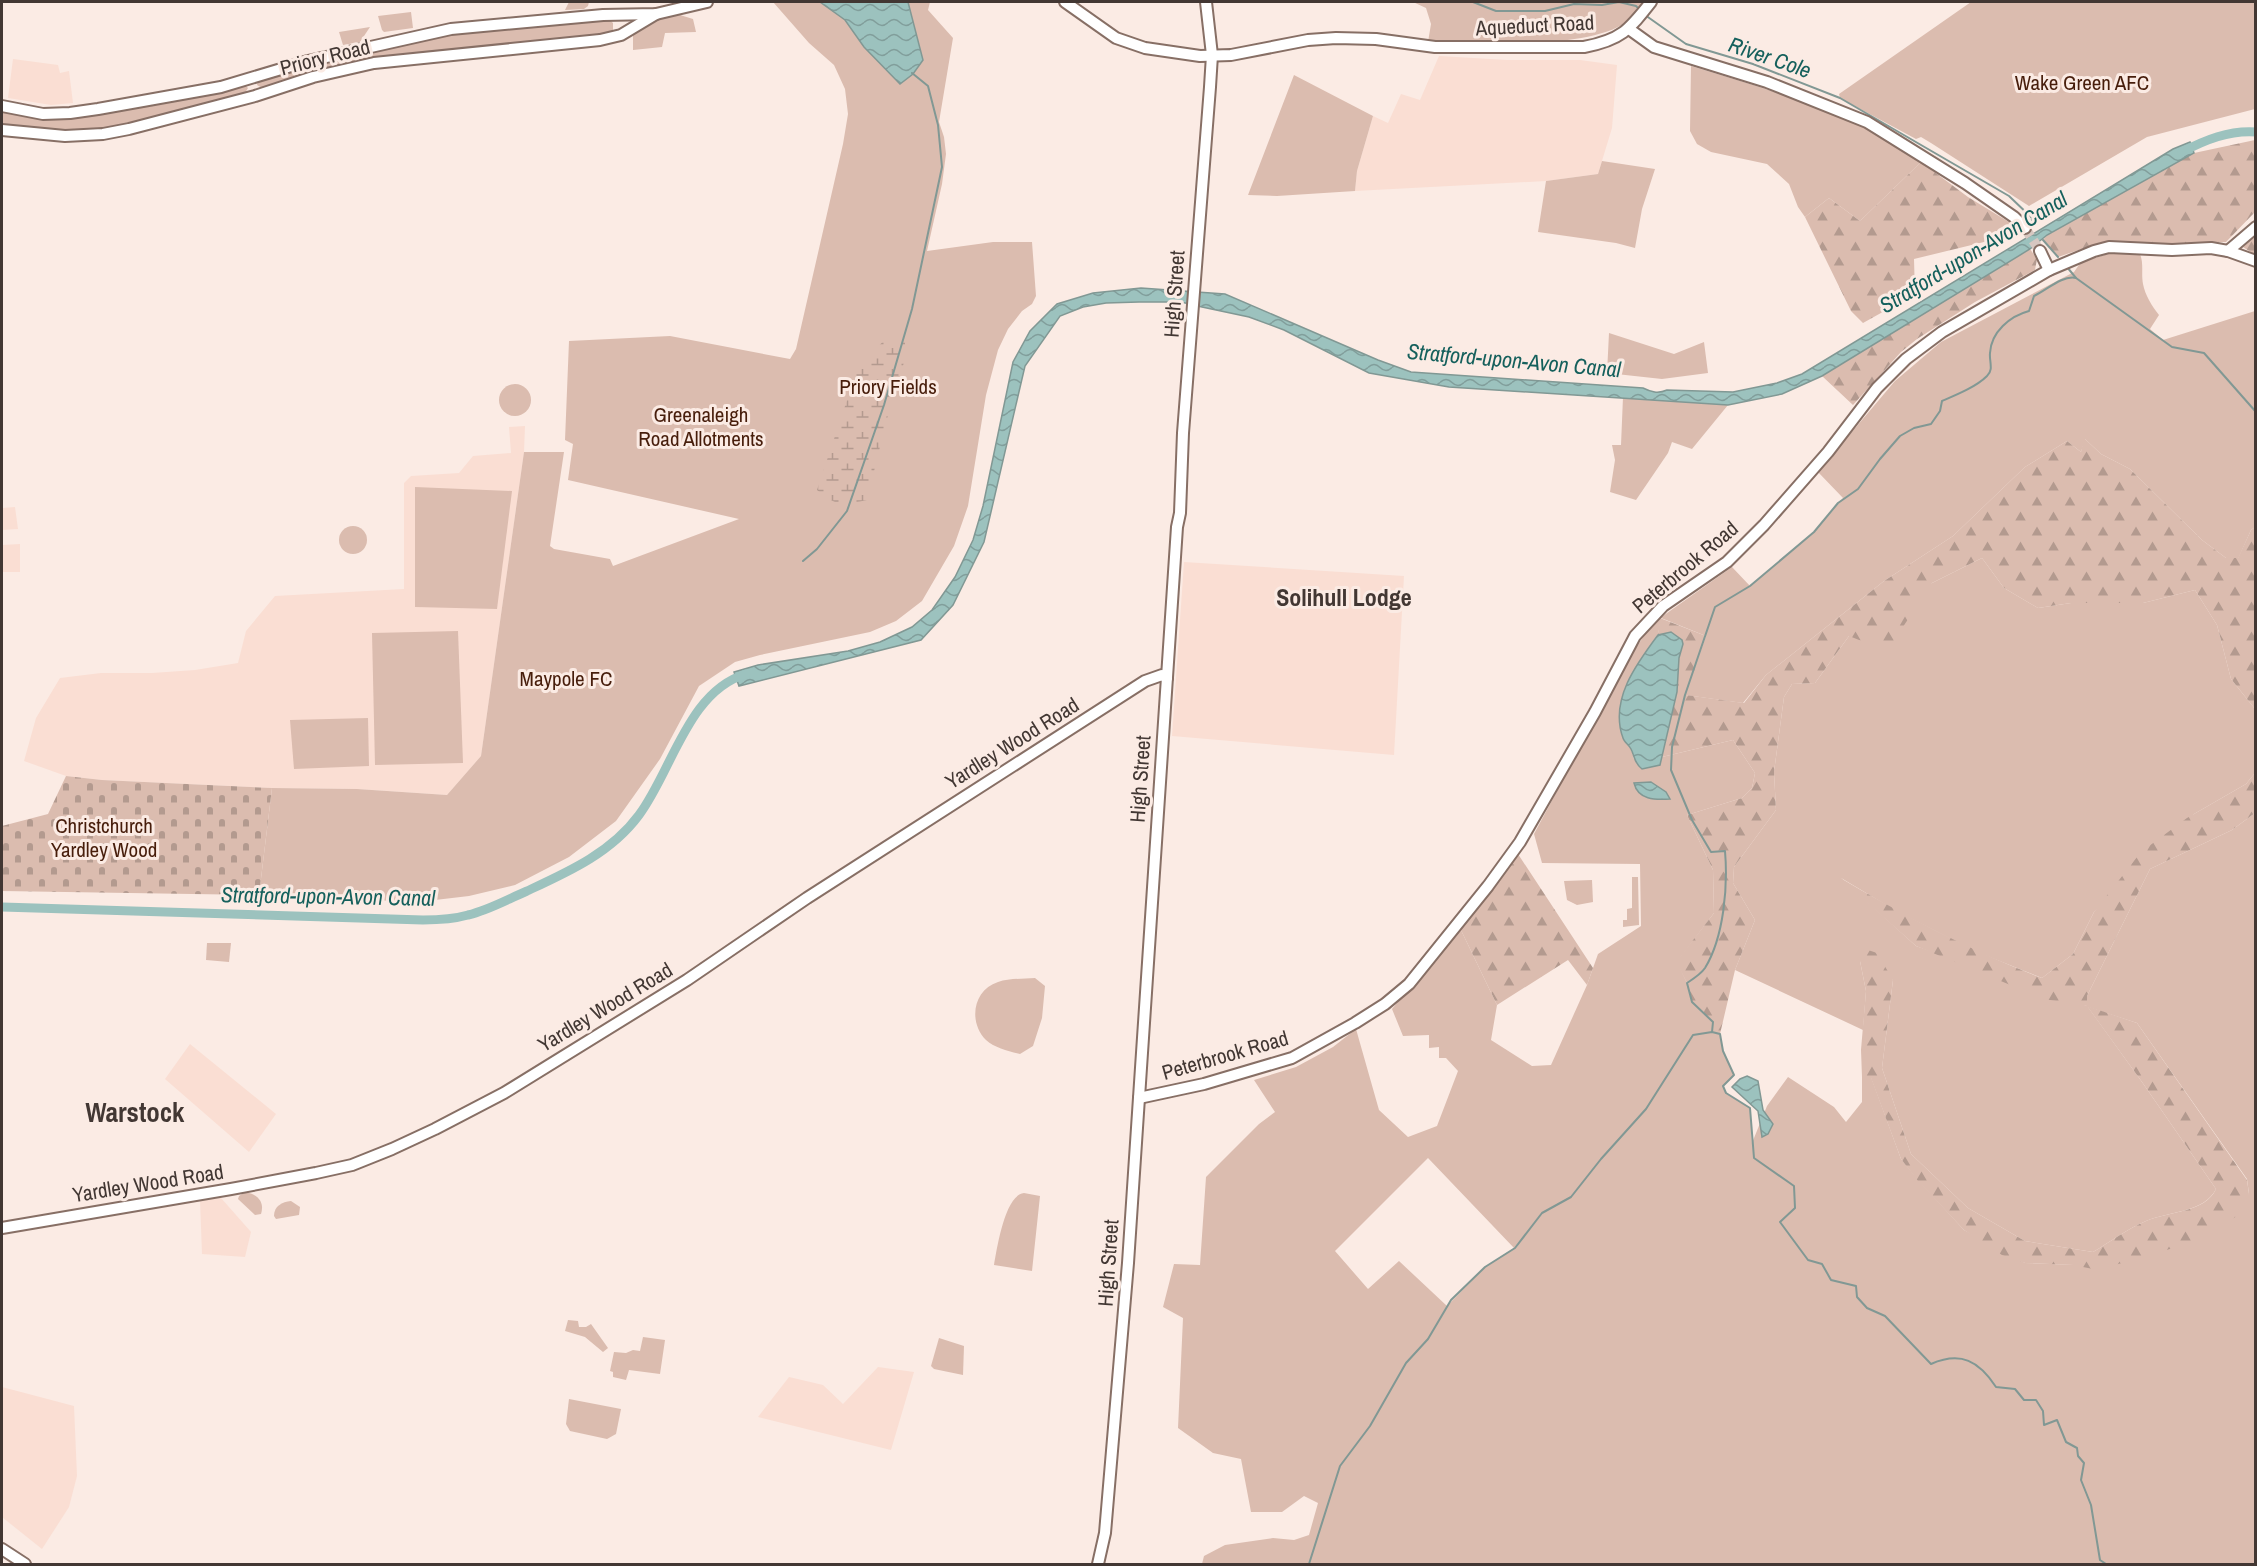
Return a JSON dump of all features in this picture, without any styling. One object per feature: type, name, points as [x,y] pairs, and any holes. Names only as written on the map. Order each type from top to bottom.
[{"type":"street","name":"Priory Road","points":[[2,106],[43,114],[70,113],[138,103],[250,79],[308,61],[451,29],[603,15],[656,14],[707,2]]},
{"type":"street","name":"Aqueduct Road","points":[[1065,2],[1116,38],[1133,45],[1191,55],[1231,55],[1308,40],[1336,38],[1376,39],[1435,47],[1584,46],[1607,41],[1629,29]]},
{"type":"street","name":"High Street","points":[[1098,1564],[1108,1505],[1139,1098],[1194,283],[1212,55],[1206,2]]},
{"type":"street","points":[[1651,2],[1629,29],[1654,47],[1767,82],[1867,122],[1965,183],[2014,217],[2025,228]]},
{"type":"street","name":"Priory Road","points":[[2,130],[55,135],[103,134],[255,96],[313,77],[374,63],[600,40],[621,34],[656,14]]},
{"type":"street","points":[[250,79],[255,96]]},
{"type":"street","points":[[2228,251],[2256,226]]},
{"type":"street","name":"Peterbrook Road","points":[[1139,1098],[1204,1084],[1292,1058],[1385,1004],[1408,984],[1448,938],[1520,842],[1595,712],[1635,636],[1664,606],[1726,562],[1750,539],[1784,505],[1877,388],[1906,359],[1942,332],[2049,270],[2082,255],[2109,247],[2172,250],[2211,248],[2228,251],[2256,261]]},
{"type":"street","points":[[2040,251],[2049,270]]},
{"type":"street","name":"Yardley Wood Road","points":[[2,1228],[316,1173],[352,1164],[413,1139],[504,1094],[687,980],[807,898],[1145,681],[1162,675],[1167,678]]},
{"type":"street","points":[[2,1548],[25,1564]]},
{"type":"shaded area","points":[[1439,56],[1507,60],[1580,60],[1617,65],[1612,128],[1598,174],[1546,181],[1355,191],[1357,171],[1373,116],[1388,123],[1401,94],[1420,100]]},
{"type":"shaded area","points":[[13,59],[58,65],[60,73],[69,71],[73,103],[51,105],[8,98]]},
{"type":"shaded area","points":[[525,426],[524,452],[481,756],[447,795],[357,789],[272,788],[102,780],[66,776],[24,761],[36,718],[60,678],[101,673],[195,670],[238,663],[246,631],[275,596],[404,589],[404,483],[411,476],[459,473],[473,456],[511,453],[509,427]]},
{"type":"shaded area","points":[[15,507],[18,529],[2,530],[2,508]]},
{"type":"shaded area","points":[[20,544],[20,572],[2,572],[2,545]]},
{"type":"shaded area","points":[[1184,562],[1404,576],[1394,755],[1172,736]]},
{"type":"shaded area","points":[[190,1044],[276,1114],[249,1152],[165,1079]]},
{"type":"shaded area","points":[[221,1198],[251,1232],[245,1257],[202,1254],[200,1200]]},
{"type":"shaded area","points":[[878,1367],[914,1372],[891,1450],[758,1417],[789,1377],[823,1385],[843,1404]]},
{"type":"shaded area","points":[[2,1387],[74,1406],[77,1476],[69,1507],[42,1549],[2,1517]]},
{"type":"green space","points":[[569,2],[589,2],[584,9],[565,10]]},
{"type":"green space","name":"Priory Fields","points":[[773,2],[930,2],[928,10],[953,38],[939,122],[946,154],[942,184],[927,251],[993,242],[1032,242],[1036,296],[1032,304],[1022,311],[1008,329],[998,350],[986,395],[968,506],[954,546],[922,601],[896,621],[870,632],[735,662],[699,686],[660,759],[616,821],[569,857],[515,885],[469,896],[418,902],[259,895],[272,788],[357,789],[447,795],[481,756],[524,452],[564,452],[550,546],[554,549],[610,559],[613,566],[739,519],[568,480],[573,444],[565,440],[569,341],[670,336],[790,359],[796,349],[848,114],[845,89],[834,65],[809,43]]},
{"type":"green space","points":[[1413,2],[1645,2],[1627,22],[1610,31],[1565,40],[1515,43],[1428,42],[1431,24],[1426,8]]},
{"type":"green space","name":"Wake Green AFC","points":[[1971,2],[2255,2],[2255,109],[2147,137],[2029,206],[1921,137],[1916,139],[1840,98],[1839,94]]},
{"type":"green space","points":[[411,12],[413,28],[384,32],[382,30],[378,16]]},
{"type":"green space","points":[[680,15],[693,19],[696,32],[665,33],[662,47],[633,50],[633,33],[657,19]]},
{"type":"green space","points":[[610,20],[613,23],[613,31],[599,37],[410,53],[370,59],[262,88],[257,85],[258,81],[317,63],[448,34]]},
{"type":"green space","points":[[370,27],[360,42],[343,45],[339,32]]},
{"type":"green space","points":[[1691,66],[1791,97],[1830,112],[1877,134],[1921,162],[1860,221],[1829,198],[1805,217],[1798,207],[1789,184],[1767,164],[1711,152],[1697,144],[1690,131]]},
{"type":"green space","points":[[1294,75],[1373,116],[1357,171],[1355,191],[1277,196],[1248,195]]},
{"type":"green space","points":[[245,85],[248,88],[245,93],[133,123],[99,129],[69,132],[2,126],[2,110],[76,117],[200,97]]},
{"type":"green space","points":[[2255,140],[2255,212],[2226,242],[2152,245],[2102,242],[2058,257],[2043,240],[2047,235],[2194,153]]},
{"type":"green space","points":[[1602,161],[1655,169],[1642,209],[1635,248],[1616,243],[1538,232],[1546,181],[1598,174]]},
{"type":"green space","points":[[1921,162],[1968,197],[2022,230],[2021,233],[1914,259],[1915,294],[1863,323],[1851,311],[1805,217],[1829,198],[1860,221]]},
{"type":"green space","points":[[2255,232],[2255,255],[2243,247]]},
{"type":"green space","points":[[2030,249],[2037,259],[2035,270],[1975,302],[1917,339],[1901,352],[1853,405],[1822,376]]},
{"type":"green space","points":[[2115,252],[2140,254],[2144,288],[2159,315],[2150,329],[2163,340],[2255,311],[2255,527],[2251,530],[2238,559],[2226,558],[2202,540],[2130,469],[2101,454],[2085,439],[2081,452],[2067,441],[2025,467],[1953,536],[1884,581],[1766,675],[1743,703],[1685,695],[1706,636],[1661,618],[1658,635],[1642,657],[1623,739],[1631,749],[1634,759],[1660,765],[1662,757],[1733,740],[1755,773],[1752,788],[1742,798],[1687,815],[1713,870],[1714,913],[1677,962],[1687,983],[1692,1002],[1713,1022],[1712,1032],[1720,1034],[1723,1051],[1734,1075],[1723,1086],[1726,1093],[1750,1108],[1752,1143],[1767,1106],[1788,1077],[1834,1107],[1846,1122],[1862,1102],[1862,1077],[1871,1077],[1901,1159],[1964,1230],[2025,1263],[2076,1265],[2249,1194],[2247,1179],[2137,1023],[2088,1007],[2216,1189],[2203,1203],[2146,1221],[2093,1252],[2025,1241],[1968,1208],[1911,1154],[1882,1068],[1893,980],[1860,961],[1866,991],[1863,1030],[1735,970],[1755,920],[1733,883],[1734,867],[1776,810],[1774,772],[1784,697],[1792,684],[1815,683],[1849,636],[1932,583],[1982,558],[2004,588],[2038,608],[2071,603],[2143,603],[2195,590],[2217,625],[2231,679],[2255,709],[2255,773],[2246,784],[2194,814],[2094,912],[2073,954],[2042,978],[1977,952],[1898,912],[1841,878],[1916,946],[2087,1006],[2087,996],[2150,869],[2232,830],[2255,813],[2255,1564],[1202,1564],[1204,1556],[1225,1545],[1273,1538],[1294,1540],[1309,1535],[1318,1503],[1304,1496],[1282,1512],[1251,1512],[1241,1459],[1213,1453],[1178,1428],[1183,1318],[1163,1307],[1174,1264],[1200,1265],[1206,1177],[1259,1124],[1275,1112],[1254,1080],[1296,1067],[1333,1047],[1356,1029],[1379,1110],[1408,1137],[1437,1126],[1458,1071],[1446,1058],[1439,1058],[1439,1047],[1429,1048],[1429,1035],[1403,1036],[1392,1009],[1460,928],[1497,1005],[1491,1040],[1532,1066],[1551,1065],[1587,985],[1598,954],[1641,926],[1640,864],[1542,863],[1534,834],[1625,664],[1648,630],[1660,618],[1732,567],[1750,586],[1814,532],[1843,498],[1818,472],[1895,381],[1941,342],[2074,272],[2081,262]],"holes":[[[1428,1158],[1514,1248],[1485,1267],[1447,1306],[1399,1261],[1368,1289],[1335,1251]]]},
{"type":"green space","points":[[1609,333],[1674,354],[1704,342],[1708,373],[1662,379],[1607,373]]},
{"type":"green space","points":[[888,337],[905,342],[905,359],[886,422],[867,500],[845,504],[835,502],[817,490],[857,370]]},
{"type":"green space","points":[[515,384],[526,389],[531,400],[526,411],[515,416],[504,411],[499,400],[504,389]]},
{"type":"green space","points":[[1623,397],[1728,405],[1692,449],[1672,442],[1668,453],[1636,500],[1610,492],[1615,460],[1612,445],[1621,445]]},
{"type":"green space","points":[[2084,438],[2101,454],[2130,469],[2202,540],[2226,558],[2238,558],[2251,530],[2255,527],[2255,709],[2231,679],[2217,625],[2195,590],[2143,603],[2071,603],[2038,608],[2004,588],[1982,558],[1932,583],[1887,651],[1849,636],[1815,683],[1792,684],[1784,697],[1774,772],[1776,810],[1734,867],[1733,883],[1755,920],[1735,970],[1720,1034],[1712,1032],[1713,1022],[1692,1002],[1687,983],[1676,962],[1714,913],[1713,870],[1687,815],[1742,798],[1752,788],[1755,773],[1733,740],[1662,757],[1677,692],[1679,658],[1683,644],[1671,632],[1658,635],[1660,618],[1706,636],[1686,695],[1744,703],[1766,675],[1884,581],[1953,536],[2025,467],[2067,441],[2081,452]]},
{"type":"green space","points":[[415,487],[512,491],[497,609],[415,607]]},
{"type":"green space","points":[[353,526],[363,530],[367,540],[363,550],[353,554],[343,550],[339,540],[343,530]]},
{"type":"green space","points":[[458,631],[463,763],[375,765],[372,633]]},
{"type":"green space","points":[[368,718],[369,766],[294,769],[290,720]]},
{"type":"green space","points":[[2255,773],[2255,813],[2232,830],[2150,869],[2087,996],[2087,1006],[2044,999],[1916,946],[1837,876],[1937,932],[2042,978],[2073,954],[2094,912],[2141,852],[2187,818],[2246,784]]},
{"type":"green space","name":"Christchurch Yardley Wood","points":[[66,776],[102,780],[272,788],[259,895],[2,891],[2,826],[48,814]]},
{"type":"green space","points":[[1518,854],[1593,968],[1587,985],[1568,960],[1497,1005],[1460,928]]},
{"type":"green space","points":[[1632,877],[1638,877],[1639,925],[1623,927],[1623,920],[1627,920],[1627,909],[1632,908]]},
{"type":"green space","points":[[1592,880],[1593,902],[1577,905],[1567,900],[1564,881]]},
{"type":"green space","points":[[207,943],[231,943],[229,962],[206,960]]},
{"type":"green space","points":[[1868,950],[1877,953],[1893,980],[1882,1068],[1911,1154],[1968,1208],[2025,1241],[2093,1252],[2146,1221],[2204,1203],[2216,1189],[2087,1006],[2137,1023],[2247,1180],[2249,1194],[2244,1211],[2204,1239],[2098,1270],[2073,1265],[2025,1263],[2002,1255],[1964,1230],[1918,1181],[1901,1159],[1871,1078],[1862,1077],[1861,1050],[1866,991],[1860,961]]},
{"type":"green space","points":[[1035,978],[1045,986],[1042,1018],[1033,1046],[1020,1054],[990,1043],[980,1033],[977,1024],[975,1016],[978,999],[990,986],[998,982]]},
{"type":"green space","points":[[245,1192],[259,1199],[262,1205],[261,1214],[255,1215],[238,1199]]},
{"type":"green space","points":[[1024,1193],[1040,1196],[1032,1271],[994,1265],[1007,1212],[1017,1196]]},
{"type":"green space","points":[[291,1201],[300,1207],[299,1215],[276,1219],[274,1213],[277,1207]]},
{"type":"green space","points":[[568,1320],[578,1321],[579,1327],[591,1324],[608,1348],[603,1352],[585,1337],[565,1331]]},
{"type":"green space","points":[[643,1337],[665,1340],[660,1374],[629,1370],[626,1380],[613,1377],[613,1372],[610,1371],[614,1352],[640,1351]]},
{"type":"green space","points":[[939,1338],[964,1346],[963,1375],[934,1369],[931,1366]]},
{"type":"green space","points":[[569,1399],[621,1409],[616,1434],[607,1439],[570,1431],[566,1424]]},
{"type":"water","points":[[820,2],[908,2],[923,60],[913,74],[900,84],[864,47],[845,20]]},
{"type":"water","points":[[2190,142],[2194,153],[2047,235],[2030,249],[1822,376],[1782,394],[1728,405],[1449,387],[1369,373],[1284,330],[1249,317],[1181,302],[1106,303],[1083,307],[1060,316],[1025,366],[984,542],[953,605],[921,640],[739,686],[734,672],[758,665],[848,651],[880,642],[912,627],[932,610],[955,577],[973,540],[983,506],[1013,362],[1030,331],[1057,304],[1093,293],[1141,288],[1225,294],[1411,372],[1643,388],[1655,392],[1667,390],[1733,392],[1777,383],[1802,374],[2173,149]]},
{"type":"water","points":[[1671,632],[1682,640],[1683,644],[1679,658],[1677,692],[1660,765],[1642,769],[1623,738],[1620,724],[1622,696],[1634,670],[1658,635]]},
{"type":"water","points":[[1651,782],[1666,792],[1670,799],[1653,799],[1643,796],[1634,783]]},
{"type":"water","points":[[1747,1076],[1758,1081],[1763,1110],[1773,1124],[1768,1134],[1762,1137],[1758,1111],[1732,1087]]},
{"type":"waterway","name":"River Cole","points":[[1473,2],[1496,11],[1545,11],[1574,4],[1602,5],[1619,2],[1636,6],[1641,11]]},
{"type":"waterway","name":"River Cole","points":[[1645,15],[1686,44],[1753,64],[1840,98],[2009,196],[2032,218],[2031,223]]},
{"type":"waterway","points":[[803,561],[817,549],[847,511],[884,405],[912,309],[942,167],[938,125],[928,86],[912,73]]},
{"type":"waterway","name":"Stratford-upon-Avon Canal","points":[[2182,152],[2218,137],[2256,132]]},
{"type":"waterway","name":"River Cole","points":[[2043,240],[2058,257]]},
{"type":"waterway","name":"River Cole","points":[[2067,267],[2076,278],[2172,347],[2204,353],[2256,412]]},
{"type":"waterway","points":[[1712,1032],[1713,1022],[1692,1002],[1687,983],[1705,968],[1717,942],[1725,895],[1725,851],[1711,852],[1692,820],[1671,770],[1672,747],[1685,695],[1715,607],[1750,586],[1814,532],[1838,503],[1858,489],[1900,436],[1914,428],[1931,424],[1940,411],[1942,401],[1972,387],[1987,376],[1990,371],[1990,353],[1994,338],[2009,321],[2029,311],[2034,296],[2060,281],[2076,278]]},
{"type":"waterway","name":"Stratford-upon-Avon Canal","points":[[2,907],[423,920],[452,918],[476,913],[573,869],[615,840],[639,815],[651,797],[695,714],[709,697],[726,683],[746,674]]},
{"type":"waterway","points":[[1309,1564],[1340,1466],[1370,1426],[1406,1363],[1428,1339],[1451,1300],[1485,1267],[1515,1248],[1542,1213],[1571,1197],[1601,1159],[1646,1109],[1693,1035],[1712,1032],[1720,1034],[1723,1051],[1734,1075],[1723,1086],[1726,1093],[1750,1108],[1754,1158],[1794,1186],[1795,1208],[1780,1222],[1808,1260],[1822,1264],[1831,1280],[1856,1286],[1857,1297],[1867,1308],[1885,1316],[1931,1364],[1951,1358],[1968,1361],[1983,1371],[1996,1387],[2015,1389],[2024,1400],[2036,1400],[2043,1411],[2044,1425],[2057,1420],[2066,1442],[2077,1448],[2078,1456],[2084,1463],[2081,1480],[2091,1505],[2100,1560],[2106,1564]]},
{"type":"tunnel","points":[[2025,228],[2040,251]]},
{"type":"district","name":"Solihull Lodge","points":[[1344,597]]},
{"type":"district","name":"Warstock","points":[[135,1112]]},
{"type":"park label","name":"Greenaleigh Road Allotments","points":[[701,426]]},
{"type":"park label","name":"Maypole FC","points":[[566,678]]}]
